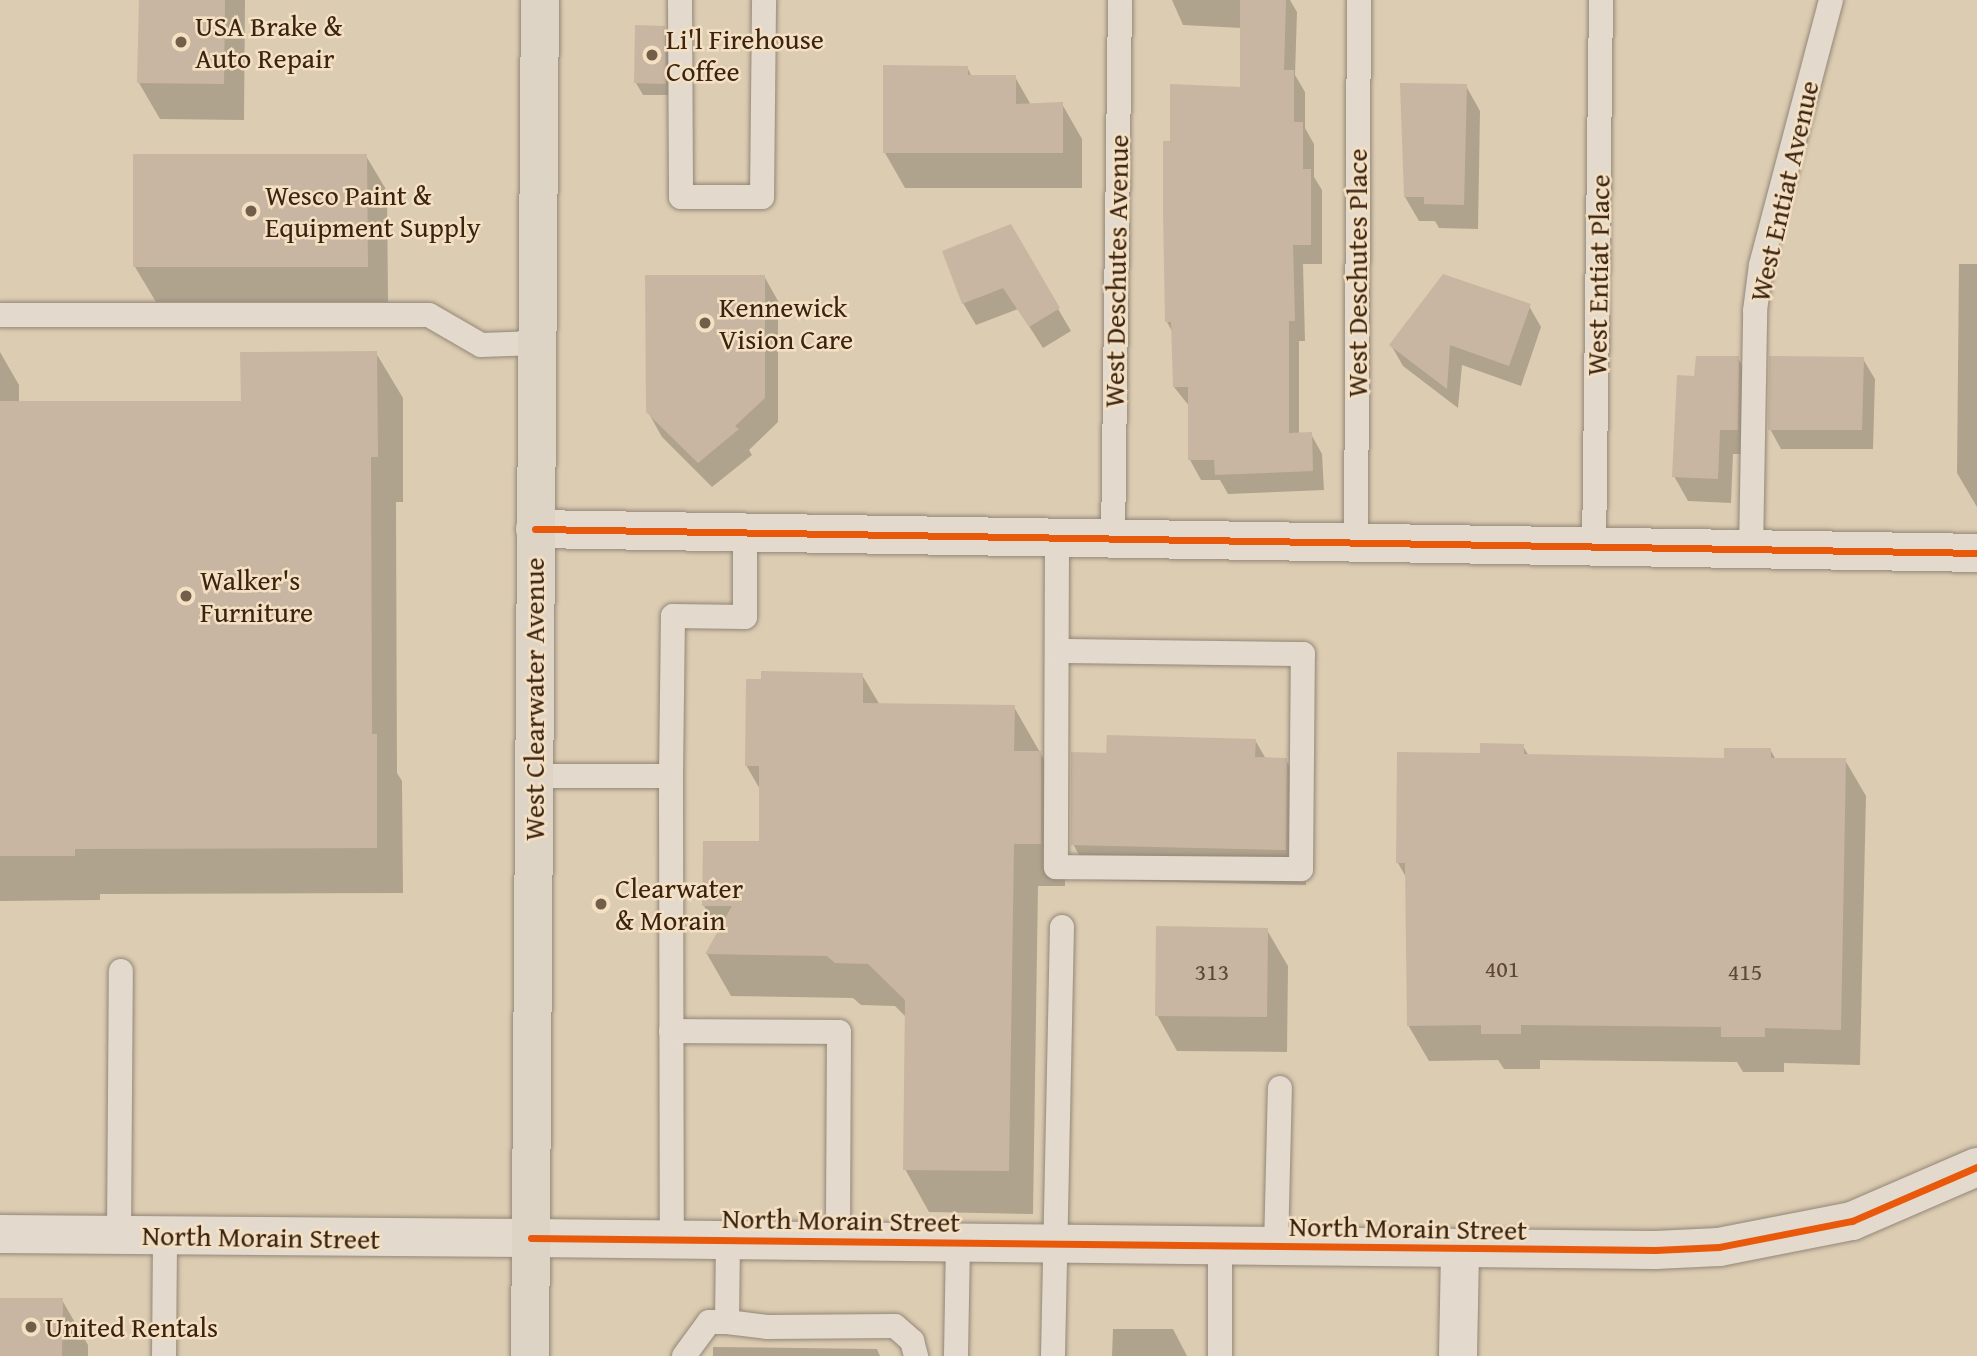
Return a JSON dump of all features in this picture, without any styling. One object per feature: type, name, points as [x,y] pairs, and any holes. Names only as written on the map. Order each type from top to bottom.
[{"type":"main road","name":"West Clearwater Avenue","points":[[530,1356],[540,0]]},
{"type":"street","points":[[535,529],[1594,550],[1977,553]]},
{"type":"street","name":"North Morain Street","points":[[0,1234],[1655,1251],[1789,1236],[1852,1221],[1977,1167]]},
{"type":"street","points":[[1458,1356],[1460,1251]]},
{"type":"lane","points":[[680,0],[681,197],[762,197],[764,0]]},
{"type":"lane","name":"West Deschutes Avenue","points":[[1112,541],[1120,0]]},
{"type":"lane","name":"West Deschutes Place","points":[[1356,546],[1359,0]]},
{"type":"lane","name":"West Entiat Place","points":[[1594,550],[1601,0]]},
{"type":"lane","name":"West Entiat Avenue","points":[[1751,551],[1755,311],[1761,265],[1831,0]]},
{"type":"lane","points":[[0,315],[429,315],[481,345],[537,343]]},
{"type":"lane","points":[[672,1239],[673,616],[745,617],[745,535]]},
{"type":"lane","points":[[1057,541],[1059,651],[1056,867],[1301,869],[1303,654],[1059,651]]},
{"type":"lane","points":[[534,776],[671,776]]},
{"type":"lane","points":[[1053,1356],[1062,927]]},
{"type":"lane","points":[[120,1236],[121,971]]},
{"type":"lane","points":[[671,1031],[839,1032],[838,1241]]},
{"type":"lane","points":[[1276,1248],[1280,1088]]},
{"type":"lane","points":[[164,1356],[165,1237]]},
{"type":"lane","points":[[727,1322],[728,1240]]},
{"type":"lane","points":[[956,1356],[958,1242]]},
{"type":"lane","points":[[1220,1248],[1220,1356]]},
{"type":"lane","points":[[684,1356],[709,1322],[767,1327],[895,1326],[912,1341],[916,1356]]},
{"type":"building","name":"USA Brake & Auto Repair","points":[[139,0],[225,0],[224,84],[137,83]]},
{"type":"building","points":[[1240,0],[1286,0],[1284,70],[1294,70],[1294,122],[1303,122],[1303,169],[1311,169],[1311,245],[1293,245],[1295,321],[1289,321],[1289,433],[1312,432],[1313,471],[1215,475],[1214,460],[1188,460],[1188,387],[1173,387],[1171,322],[1165,322],[1163,211],[1163,141],[1170,141],[1170,84],[1240,87]]},
{"type":"building","name":"Li'l Firehouse Coffee","points":[[635,25],[665,26],[666,84],[634,83]]},
{"type":"building","points":[[883,65],[968,66],[968,75],[1016,75],[1016,104],[1063,102],[1063,153],[883,153]]},
{"type":"building","points":[[1400,83],[1467,84],[1464,205],[1424,204],[1424,197],[1404,197]]},
{"type":"building","name":"Wesco Paint & Equipment Supply","points":[[133,154],[367,154],[368,267],[133,267]]},
{"type":"building","points":[[1011,224],[1060,308],[1029,327],[1003,288],[962,304],[942,251]]},
{"type":"building","points":[[1443,274],[1531,304],[1509,366],[1450,345],[1447,389],[1389,345]]},
{"type":"building","name":"Kennewick Vision Care","points":[[645,275],[765,275],[765,398],[735,426],[739,429],[698,463],[646,412]]},
{"type":"building","name":"Walker's Furniture","points":[[377,351],[378,457],[371,457],[372,734],[377,734],[377,848],[75,849],[75,856],[0,856],[0,401],[241,401],[240,352]]},
{"type":"building","points":[[1696,356],[1739,356],[1738,430],[1720,430],[1718,479],[1672,477],[1677,375],[1694,376]]},
{"type":"building","points":[[1769,356],[1864,357],[1862,430],[1768,430]]},
{"type":"building","points":[[761,671],[863,673],[863,703],[1015,705],[1014,751],[1041,751],[1041,844],[1014,844],[1009,1171],[903,1170],[905,1000],[868,964],[835,963],[827,956],[705,954],[732,906],[702,906],[703,841],[759,841],[759,766],[745,766],[746,679],[761,679]]},
{"type":"building","points":[[1107,735],[1256,739],[1255,757],[1287,758],[1286,850],[1071,845],[1071,752],[1106,753]]},
{"type":"building","points":[[1480,743],[1524,744],[1524,754],[1724,758],[1724,748],[1771,748],[1771,758],[1846,758],[1841,1030],[1765,1028],[1765,1037],[1721,1037],[1721,1027],[1521,1025],[1521,1034],[1481,1034],[1481,1025],[1407,1026],[1405,863],[1396,863],[1397,752],[1480,753]]},
{"type":"building","points":[[1156,926],[1268,928],[1267,1017],[1155,1016]]},
{"type":"building","name":"United Rentals","points":[[0,1298],[63,1298],[62,1356],[0,1356]]},
{"type":"cycle path","points":[[535,529],[1977,553]]},
{"type":"cycle path","points":[[531,1238],[1655,1250],[1719,1247],[1852,1221],[1977,1167]]},
{"type":"place","name":"USA Brake & Auto Repair","points":[[181,42]]},
{"type":"place","name":"Li'l Firehouse Coffee","points":[[652,55]]},
{"type":"place","name":"Wesco Paint & Equipment Supply","points":[[251,211]]},
{"type":"place","name":"Kennewick Vision Care","points":[[705,323]]},
{"type":"place","name":"Walker's Furniture","points":[[186,596]]},
{"type":"place","name":"Clearwater & Morain","points":[[601,904]]},
{"type":"place","name":"United Rentals","points":[[31,1327]]}]
